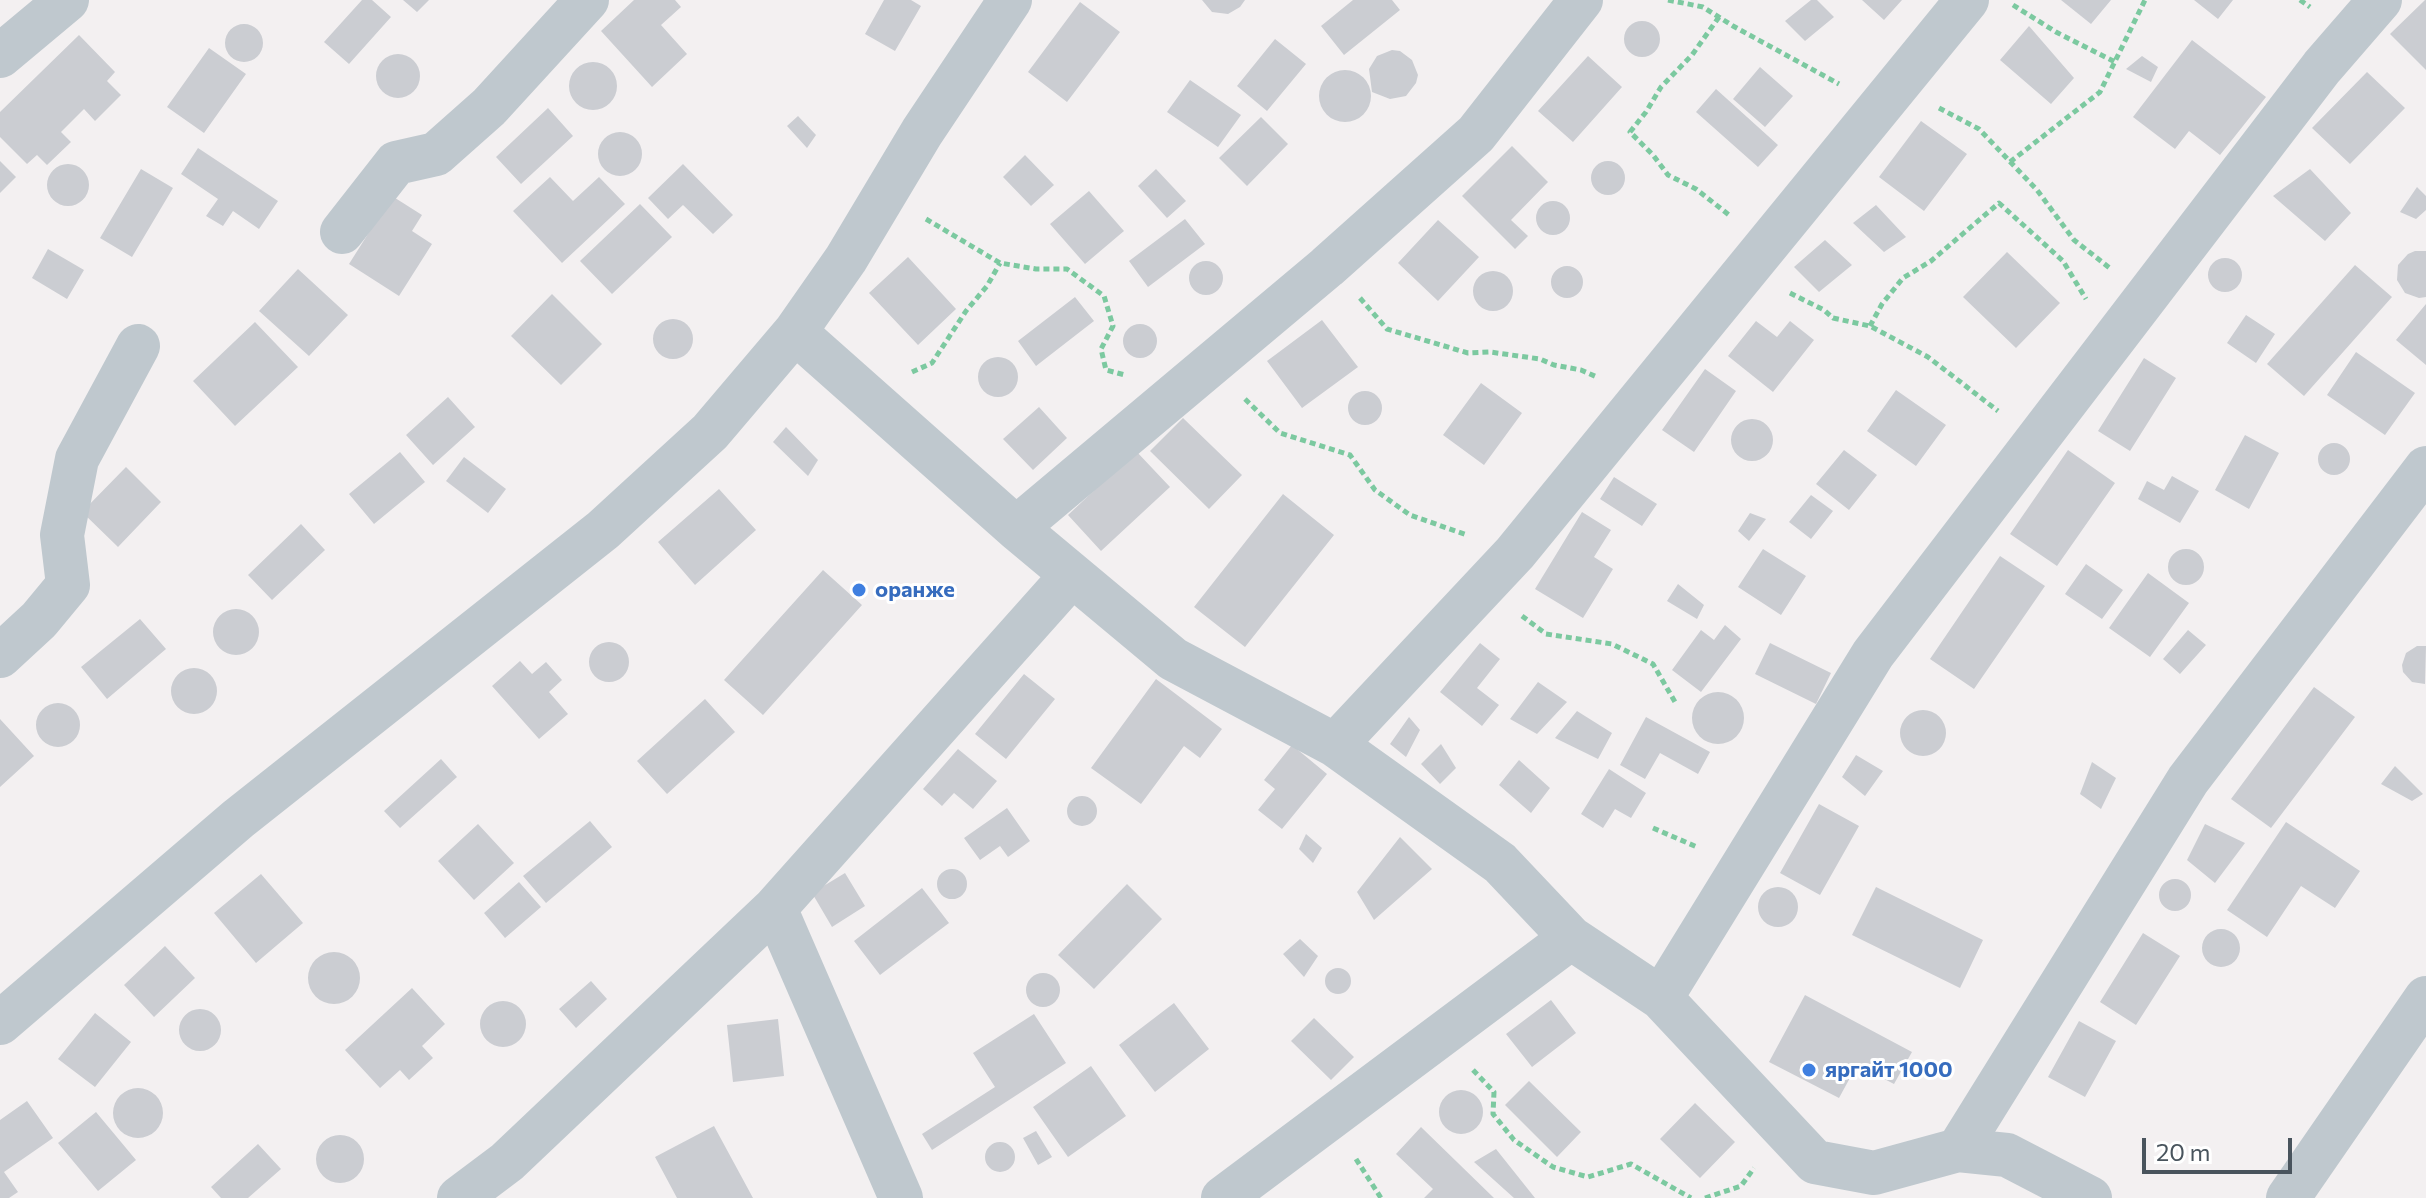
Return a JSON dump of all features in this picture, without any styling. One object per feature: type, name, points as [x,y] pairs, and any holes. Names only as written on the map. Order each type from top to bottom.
[{"type":"street","points":[[0,56],[67,0]]},
{"type":"street","points":[[342,232],[396,163],[436,154],[489,107],[587,0]]},
{"type":"street","points":[[0,1023],[238,819],[603,530],[710,432],[795,332],[846,259],[922,132],[1010,0]]},
{"type":"street","points":[[1016,528],[1327,267],[1476,134],[1581,0]]},
{"type":"street","points":[[1335,745],[1495,575],[1967,0]]},
{"type":"street","points":[[1661,998],[1873,654],[2322,67],[2380,0]]},
{"type":"street","points":[[795,332],[1016,528],[1173,659],[1335,745],[1500,863],[1571,938],[1661,998],[1815,1162],[1866,1186],[1958,1150],[2007,1155],[2087,1198]]},
{"type":"street","points":[[0,656],[39,620],[68,585],[62,535],[77,459],[138,346]]},
{"type":"street","points":[[1958,1150],[2188,780],[2426,468]]},
{"type":"street","points":[[459,1198],[507,1162],[775,908],[1072,575]]},
{"type":"street","points":[[775,908],[901,1198]]},
{"type":"street","points":[[1223,1198],[1571,938]]},
{"type":"street","points":[[2288,1198],[2426,998]]},
{"type":"path","points":[[1668,0],[1703,7],[1841,85],[1866,124]]},
{"type":"path","points":[[2006,0],[2056,32],[2115,62]]},
{"type":"path","points":[[2010,162],[2100,92],[2145,0]]},
{"type":"path","points":[[1719,17],[1692,55],[1661,87],[1630,132],[1668,175],[1696,189],[1724,211],[1759,255],[1833,318],[1870,326],[1943,367],[2035,442]]},
{"type":"path","points":[[1897,86],[1979,129],[2037,190],[2074,240],[2108,266],[2143,300]]},
{"type":"path","points":[[883,198],[946,229],[1000,263],[1036,269],[1067,269],[1104,296],[1113,326],[1101,349],[1106,370],[1132,375]]},
{"type":"path","points":[[1870,326],[1882,304],[1903,278],[1931,261],[1999,203],[2063,261],[2084,293],[2104,352]]},
{"type":"path","points":[[864,393],[932,363],[1000,263]]},
{"type":"path","points":[[1327,267],[1387,329],[1468,353],[1490,352],[1540,359],[1554,365]]},
{"type":"path","points":[[1206,369],[1240,394],[1280,433],[1350,455],[1375,490],[1410,515],[1478,539],[1495,575],[1546,634],[1612,644],[1653,664],[1675,702]]},
{"type":"path","points":[[1446,1032],[1494,1092],[1493,1114],[1514,1140],[1553,1167],[1588,1177],[1631,1164],[1691,1198]]},
{"type":"path","points":[[1705,1198],[1741,1186],[1783,1129]]},
{"type":"building","points":[[362,0],[372,0],[391,17],[349,64],[324,42]]},
{"type":"building","points":[[403,0],[429,0],[417,12]]},
{"type":"building","points":[[634,0],[675,0],[681,7],[661,25],[687,54],[652,87],[601,31]]},
{"type":"building","points":[[884,0],[911,0],[921,6],[895,51],[865,34]]},
{"type":"building","points":[[1202,0],[1245,0],[1228,14],[1212,12]]},
{"type":"building","points":[[1353,0],[1392,0],[1400,10],[1344,55],[1321,26]]},
{"type":"building","points":[[1811,0],[1817,0],[1834,17],[1805,41],[1785,21]]},
{"type":"building","points":[[1862,0],[1902,0],[1884,20]]},
{"type":"building","points":[[2061,0],[2111,0],[2091,24]]},
{"type":"building","points":[[2194,0],[2233,0],[2218,19]]},
{"type":"building","points":[[2426,0],[2426,70],[2390,34]]},
{"type":"building","points":[[1080,2],[1120,32],[1067,102],[1028,72]]},
{"type":"building","points":[[1642,21],[1655,26],[1660,39],[1655,52],[1642,57],[1629,52],[1624,39],[1629,26]]},
{"type":"building","points":[[244,24],[257,30],[263,43],[257,56],[244,62],[231,56],[225,43],[231,30]]},
{"type":"building","points":[[2029,26],[2074,78],[2051,104],[2000,60]]},
{"type":"building","points":[[79,35],[115,72],[107,81],[121,95],[95,121],[84,109],[61,132],[71,142],[47,165],[37,155],[27,164],[0,137],[0,112]]},
{"type":"building","points":[[1275,39],[1306,64],[1267,111],[1237,86]]},
{"type":"building","points":[[2192,40],[2266,97],[2220,155],[2189,131],[2175,149],[2133,117]]},
{"type":"building","points":[[209,48],[246,74],[204,133],[167,107]]},
{"type":"building","points":[[1392,50],[1400,51],[1412,60],[1418,75],[1406,96],[1390,99],[1372,92],[1369,69],[1377,56]]},
{"type":"building","points":[[398,54],[414,60],[420,76],[414,92],[398,98],[382,92],[376,76],[382,60]]},
{"type":"building","points":[[1588,56],[1622,87],[1573,142],[1538,111]]},
{"type":"building","points":[[2142,56],[2158,67],[2151,82],[2126,69]]},
{"type":"building","points":[[593,62],[610,69],[617,86],[610,103],[593,110],[576,103],[569,86],[576,69]]},
{"type":"building","points":[[1760,67],[1793,96],[1765,127],[1733,99]]},
{"type":"building","points":[[1345,70],[1364,77],[1371,96],[1364,115],[1345,122],[1326,115],[1319,96],[1326,77]]},
{"type":"building","points":[[2367,72],[2405,108],[2350,164],[2312,128]]},
{"type":"building","points":[[1190,80],[1241,115],[1218,147],[1167,112]]},
{"type":"building","points":[[1716,89],[1778,145],[1758,167],[1696,112]]},
{"type":"building","points":[[548,108],[573,136],[521,184],[496,157]]},
{"type":"building","points":[[798,116],[816,135],[807,148],[787,126]]},
{"type":"building","points":[[1261,117],[1288,144],[1247,186],[1219,158]]},
{"type":"building","points":[[1921,121],[1967,154],[1924,211],[1879,177]]},
{"type":"building","points":[[620,132],[635,139],[642,154],[635,169],[620,176],[605,169],[598,154],[605,139]]},
{"type":"building","points":[[1512,146],[1548,182],[1511,220],[1528,236],[1515,249],[1462,196]]},
{"type":"building","points":[[198,148],[278,201],[259,229],[233,211],[223,226],[206,216],[218,199],[181,174]]},
{"type":"building","points":[[1025,155],[1054,185],[1031,206],[1003,177]]},
{"type":"building","points":[[0,161],[16,177],[0,193]]},
{"type":"building","points":[[1608,161],[1620,166],[1625,178],[1620,190],[1608,195],[1596,190],[1591,178],[1596,166]]},
{"type":"building","points":[[68,164],[83,170],[89,185],[83,200],[68,206],[53,200],[47,185],[53,170]]},
{"type":"building","points":[[683,164],[733,215],[713,234],[683,205],[668,219],[648,198]]},
{"type":"building","points":[[141,169],[173,188],[132,257],[100,238]]},
{"type":"building","points":[[1156,169],[1186,201],[1167,218],[1138,186]]},
{"type":"building","points":[[2310,169],[2351,213],[2325,241],[2273,196]]},
{"type":"building","points":[[550,177],[573,201],[599,177],[625,204],[562,263],[513,211]]},
{"type":"building","points":[[2417,187],[2426,196],[2426,210],[2416,219],[2400,212]]},
{"type":"building","points":[[1089,191],[1124,231],[1085,264],[1050,224]]},
{"type":"building","points":[[392,196],[422,215],[412,231],[432,244],[399,296],[349,264]]},
{"type":"building","points":[[1553,201],[1565,206],[1570,218],[1565,230],[1553,235],[1541,230],[1536,218],[1541,206]]},
{"type":"building","points":[[640,204],[672,237],[612,294],[580,261]]},
{"type":"building","points":[[1876,205],[1906,237],[1884,252],[1853,223]]},
{"type":"building","points":[[1185,219],[1205,244],[1148,287],[1129,261]]},
{"type":"building","points":[[1438,220],[1479,257],[1438,301],[1398,263]]},
{"type":"building","points":[[1825,240],[1852,265],[1819,292],[1794,267]]},
{"type":"building","points":[[48,249],[84,270],[67,299],[32,278]]},
{"type":"building","points":[[2415,251],[2426,251],[2426,297],[2405,293],[2397,280],[2398,265]]},
{"type":"building","points":[[2007,252],[2060,303],[2016,348],[1963,297]]},
{"type":"building","points":[[908,257],[956,309],[918,345],[869,293]]},
{"type":"building","points":[[2225,258],[2237,263],[2242,275],[2237,287],[2225,292],[2213,287],[2208,275],[2213,263]]},
{"type":"building","points":[[1206,261],[1218,266],[1223,278],[1218,290],[1206,295],[1194,290],[1189,278],[1194,266]]},
{"type":"building","points":[[2355,265],[2392,297],[2304,396],[2267,364]]},
{"type":"building","points":[[1567,266],[1578,271],[1583,282],[1578,293],[1567,298],[1556,293],[1551,282],[1556,271]]},
{"type":"building","points":[[298,269],[348,315],[309,356],[259,311]]},
{"type":"building","points":[[1493,271],[1507,277],[1513,291],[1507,305],[1493,311],[1479,305],[1473,291],[1479,277]]},
{"type":"building","points":[[552,294],[602,344],[561,385],[511,336]]},
{"type":"building","points":[[1075,297],[1094,321],[1036,366],[1018,341]]},
{"type":"building","points":[[2426,304],[2426,365],[2396,340]]},
{"type":"building","points":[[2246,315],[2275,334],[2256,363],[2227,343]]},
{"type":"building","points":[[673,319],[687,325],[693,339],[687,353],[673,359],[659,353],[653,339],[659,325]]},
{"type":"building","points":[[1322,320],[1358,367],[1302,408],[1267,361]]},
{"type":"building","points":[[1756,321],[1777,337],[1790,321],[1814,340],[1773,392],[1728,356]]},
{"type":"building","points":[[255,322],[298,367],[235,426],[193,381]]},
{"type":"building","points":[[1140,324],[1152,329],[1157,341],[1152,353],[1140,358],[1128,353],[1123,341],[1128,329]]},
{"type":"building","points":[[2356,352],[2415,393],[2385,435],[2327,395]]},
{"type":"building","points":[[998,357],[1012,363],[1018,377],[1012,391],[998,397],[984,391],[978,377],[984,363]]},
{"type":"building","points":[[2144,358],[2176,378],[2130,451],[2098,431]]},
{"type":"building","points":[[1705,369],[1736,391],[1694,452],[1662,430]]},
{"type":"building","points":[[1481,383],[1522,413],[1484,465],[1443,435]]},
{"type":"building","points":[[1896,390],[1946,425],[1916,466],[1867,431]]},
{"type":"building","points":[[1365,391],[1377,396],[1382,408],[1377,420],[1365,425],[1353,420],[1348,408],[1353,396]]},
{"type":"building","points":[[448,397],[475,427],[433,465],[406,435]]},
{"type":"building","points":[[1039,407],[1067,438],[1033,470],[1003,439]]},
{"type":"building","points":[[1183,418],[1242,475],[1209,509],[1150,451]]},
{"type":"building","points":[[1752,419],[1767,425],[1773,440],[1767,455],[1752,461],[1737,455],[1731,440],[1737,425]]},
{"type":"building","points":[[786,427],[818,460],[808,476],[773,442]]},
{"type":"building","points":[[2245,435],[2279,453],[2249,509],[2215,490]]},
{"type":"building","points":[[2334,443],[2345,448],[2350,459],[2345,470],[2334,475],[2323,470],[2318,459],[2323,448]]},
{"type":"building","points":[[1844,450],[1877,475],[1849,510],[1816,484]]},
{"type":"building","points":[[2068,450],[2115,483],[2057,566],[2010,534]]},
{"type":"building","points":[[1136,451],[1170,487],[1101,551],[1068,515]]},
{"type":"building","points":[[400,452],[425,482],[374,524],[349,494]]},
{"type":"building","points":[[464,457],[506,489],[488,513],[446,481]]},
{"type":"building","points":[[126,467],[161,502],[118,547],[82,512]]},
{"type":"building","points":[[2172,476],[2199,491],[2180,523],[2138,499],[2147,481],[2164,490]]},
{"type":"building","points":[[1614,477],[1657,504],[1642,526],[1600,499]]},
{"type":"building","points":[[719,489],[756,530],[695,585],[658,542]]},
{"type":"building","points":[[1283,494],[1334,535],[1245,647],[1194,607]]},
{"type":"building","points":[[1811,495],[1833,511],[1811,539],[1789,522]]},
{"type":"building","points":[[1582,512],[1611,530],[1594,557],[1613,569],[1583,618],[1535,589]]},
{"type":"building","points":[[1750,513],[1766,519],[1749,541],[1738,531]]},
{"type":"building","points":[[301,524],[325,550],[272,600],[248,575]]},
{"type":"building","points":[[1763,549],[1806,576],[1781,615],[1738,587]]},
{"type":"building","points":[[2186,549],[2199,554],[2204,567],[2199,580],[2186,585],[2173,580],[2168,567],[2173,554]]},
{"type":"building","points":[[2000,556],[2045,586],[1974,689],[1930,659]]},
{"type":"building","points":[[2086,564],[2123,590],[2102,619],[2065,594]]},
{"type":"building","points":[[823,570],[862,605],[763,715],[724,680]]},
{"type":"building","points":[[2148,573],[2189,603],[2150,657],[2109,628]]},
{"type":"building","points":[[1678,584],[1704,605],[1697,619],[1667,601]]},
{"type":"building","points":[[236,609],[252,616],[259,632],[252,648],[236,655],[220,648],[213,632],[220,616]]},
{"type":"building","points":[[140,619],[166,649],[107,699],[81,667]]},
{"type":"building","points":[[1725,625],[1741,639],[1701,692],[1672,670],[1701,630],[1714,640]]},
{"type":"building","points":[[2188,630],[2206,645],[2180,674],[2163,659]]},
{"type":"building","points":[[609,642],[623,648],[629,662],[623,676],[609,682],[595,676],[589,662],[595,648]]},
{"type":"building","points":[[1480,643],[1500,659],[1477,688],[1499,705],[1482,726],[1440,692]]},
{"type":"building","points":[[1770,643],[1831,673],[1816,704],[1755,674]]},
{"type":"building","points":[[2417,646],[2426,646],[2425,684],[2412,682],[2403,672],[2406,653]]},
{"type":"building","points":[[520,661],[532,674],[546,662],[562,680],[549,692],[568,714],[539,739],[492,686]]},
{"type":"building","points":[[194,668],[210,675],[217,691],[210,707],[194,714],[178,707],[171,691],[178,675]]},
{"type":"building","points":[[1024,674],[1055,699],[1006,759],[975,734]]},
{"type":"building","points":[[1156,679],[1222,729],[1200,758],[1184,746],[1141,804],[1091,768]]},
{"type":"building","points":[[1538,682],[1567,702],[1537,734],[1510,719]]},
{"type":"building","points":[[2314,687],[2355,717],[2271,828],[2231,799]]},
{"type":"building","points":[[1718,692],[1736,700],[1744,718],[1736,736],[1718,744],[1700,736],[1692,718],[1700,700]]},
{"type":"building","points":[[705,699],[735,732],[667,794],[637,761]]},
{"type":"building","points":[[58,703],[74,709],[80,725],[74,741],[58,747],[42,741],[36,725],[42,709]]},
{"type":"building","points":[[1923,710],[1939,717],[1946,733],[1939,749],[1923,756],[1907,749],[1900,733],[1907,717]]},
{"type":"building","points":[[1577,711],[1612,733],[1598,759],[1555,738]]},
{"type":"building","points":[[1409,717],[1420,730],[1406,757],[1390,744]]},
{"type":"building","points":[[1646,717],[1710,752],[1698,774],[1660,753],[1645,779],[1620,765]]},
{"type":"building","points":[[0,719],[34,756],[0,787]]},
{"type":"building","points":[[1441,744],[1456,768],[1440,784],[1421,764]]},
{"type":"building","points":[[1292,745],[1327,774],[1282,829],[1258,810],[1275,789],[1264,780]]},
{"type":"building","points":[[958,749],[997,781],[973,809],[954,793],[942,806],[923,789]]},
{"type":"building","points":[[1856,755],[1883,771],[1865,796],[1842,777]]},
{"type":"building","points":[[441,759],[457,777],[400,828],[384,811]]},
{"type":"building","points":[[1519,760],[1550,788],[1531,813],[1499,785]]},
{"type":"building","points":[[2092,762],[2116,778],[2101,809],[2080,794]]},
{"type":"building","points":[[2395,766],[2423,794],[2412,801],[2381,784]]},
{"type":"building","points":[[1609,769],[1646,793],[1631,818],[1615,809],[1603,828],[1581,814]]},
{"type":"building","points":[[1082,796],[1093,800],[1097,811],[1093,822],[1082,826],[1071,822],[1067,811],[1071,800]]},
{"type":"building","points":[[1819,804],[1859,826],[1820,895],[1780,873]]},
{"type":"building","points":[[1007,808],[1030,841],[1008,857],[1000,846],[980,860],[964,838]]},
{"type":"building","points":[[590,821],[612,847],[546,903],[523,876]]},
{"type":"building","points":[[2286,822],[2360,871],[2335,908],[2301,886],[2267,937],[2227,910]]},
{"type":"building","points":[[478,824],[514,863],[474,900],[438,861]]},
{"type":"building","points":[[2205,824],[2245,843],[2215,883],[2187,860]]},
{"type":"building","points":[[1306,834],[1322,848],[1313,863],[1299,849]]},
{"type":"building","points":[[1400,837],[1432,869],[1374,920],[1357,892]]},
{"type":"building","points":[[952,869],[958,870],[966,878],[966,890],[958,898],[952,899],[946,898],[938,890],[937,884],[938,878],[946,870]]},
{"type":"building","points":[[845,873],[865,906],[832,927],[812,893]]},
{"type":"building","points":[[261,874],[303,923],[256,963],[214,913]]},
{"type":"building","points":[[2175,879],[2186,884],[2191,895],[2186,906],[2175,911],[2164,906],[2159,895],[2164,884]]},
{"type":"building","points":[[519,882],[541,907],[505,938],[484,913]]},
{"type":"building","points":[[1127,884],[1162,919],[1094,989],[1058,955]]},
{"type":"building","points":[[1778,887],[1792,893],[1798,907],[1792,921],[1778,927],[1764,921],[1758,907],[1764,893]]},
{"type":"building","points":[[1876,887],[1983,940],[1960,988],[1852,935]]},
{"type":"building","points":[[922,888],[949,923],[880,975],[854,941]]},
{"type":"building","points":[[2221,929],[2234,935],[2240,948],[2234,961],[2221,967],[2208,961],[2202,948],[2208,935]]},
{"type":"building","points":[[2143,933],[2180,956],[2136,1025],[2100,1002]]},
{"type":"building","points":[[1300,939],[1318,956],[1304,977],[1283,954]]},
{"type":"building","points":[[165,946],[195,978],[154,1017],[124,985]]},
{"type":"building","points":[[334,952],[352,960],[360,978],[352,996],[334,1004],[316,996],[308,978],[316,960]]},
{"type":"building","points":[[1338,968],[1347,972],[1351,981],[1347,990],[1338,994],[1329,990],[1325,981],[1329,972]]},
{"type":"building","points":[[1043,973],[1055,978],[1060,990],[1055,1002],[1043,1007],[1031,1002],[1026,990],[1031,978]]},
{"type":"building","points":[[591,981],[607,999],[576,1028],[559,1009]]},
{"type":"building","points":[[412,988],[445,1024],[422,1046],[433,1058],[409,1080],[400,1070],[380,1088],[345,1050]]},
{"type":"building","points":[[1805,995],[1912,1052],[1894,1084],[1857,1065],[1839,1098],[1769,1062]]},
{"type":"building","points":[[1551,1000],[1576,1033],[1532,1067],[1506,1034]]},
{"type":"building","points":[[503,1001],[519,1008],[526,1024],[519,1040],[503,1047],[487,1040],[480,1024],[487,1008]]},
{"type":"building","points":[[1174,1003],[1209,1049],[1155,1092],[1119,1045]]},
{"type":"building","points":[[200,1009],[215,1015],[221,1030],[215,1045],[200,1051],[185,1045],[179,1030],[185,1015]]},
{"type":"building","points":[[95,1013],[131,1042],[95,1087],[58,1059]]},
{"type":"building","points":[[1034,1014],[1066,1063],[932,1150],[922,1134],[995,1087],[973,1053]]},
{"type":"building","points":[[1314,1018],[1354,1057],[1331,1080],[1291,1041]]},
{"type":"building","points":[[778,1019],[784,1076],[733,1082],[727,1025]]},
{"type":"building","points":[[2079,1021],[2116,1041],[2085,1097],[2048,1077]]},
{"type":"building","points":[[1091,1066],[1126,1116],[1068,1157],[1033,1107]]},
{"type":"building","points":[[1529,1081],[1581,1132],[1557,1157],[1505,1105]]},
{"type":"building","points":[[138,1088],[156,1095],[163,1113],[156,1131],[138,1138],[120,1131],[113,1113],[120,1095]]},
{"type":"building","points":[[1461,1090],[1477,1096],[1483,1112],[1477,1128],[1461,1134],[1445,1128],[1439,1112],[1445,1096]]},
{"type":"building","points":[[27,1101],[53,1138],[4,1172],[18,1192],[9,1198],[0,1198],[0,1120]]},
{"type":"building","points":[[1695,1103],[1735,1142],[1700,1178],[1660,1139]]},
{"type":"building","points":[[96,1112],[136,1160],[98,1191],[58,1143]]},
{"type":"building","points":[[714,1126],[753,1198],[677,1198],[655,1157]]},
{"type":"building","points":[[1421,1127],[1494,1198],[1424,1198],[1433,1189],[1396,1154]]},
{"type":"building","points":[[1036,1131],[1052,1157],[1038,1165],[1023,1138]]},
{"type":"building","points":[[340,1135],[349,1136],[357,1142],[363,1150],[363,1168],[357,1176],[349,1182],[340,1183],[331,1182],[323,1176],[317,1168],[316,1159],[317,1150],[323,1142],[331,1136]]},
{"type":"building","points":[[1000,1142],[1011,1146],[1015,1157],[1011,1168],[1000,1172],[989,1168],[985,1157],[989,1146]]},
{"type":"building","points":[[258,1144],[281,1169],[248,1198],[221,1198],[211,1187]]},
{"type":"building","points":[[1496,1149],[1535,1198],[1514,1198],[1474,1162]]},
{"type":"place","name":"оранже","points":[[859,590]]},
{"type":"place","name":"яргайт 1000","points":[[1809,1070]]}]
